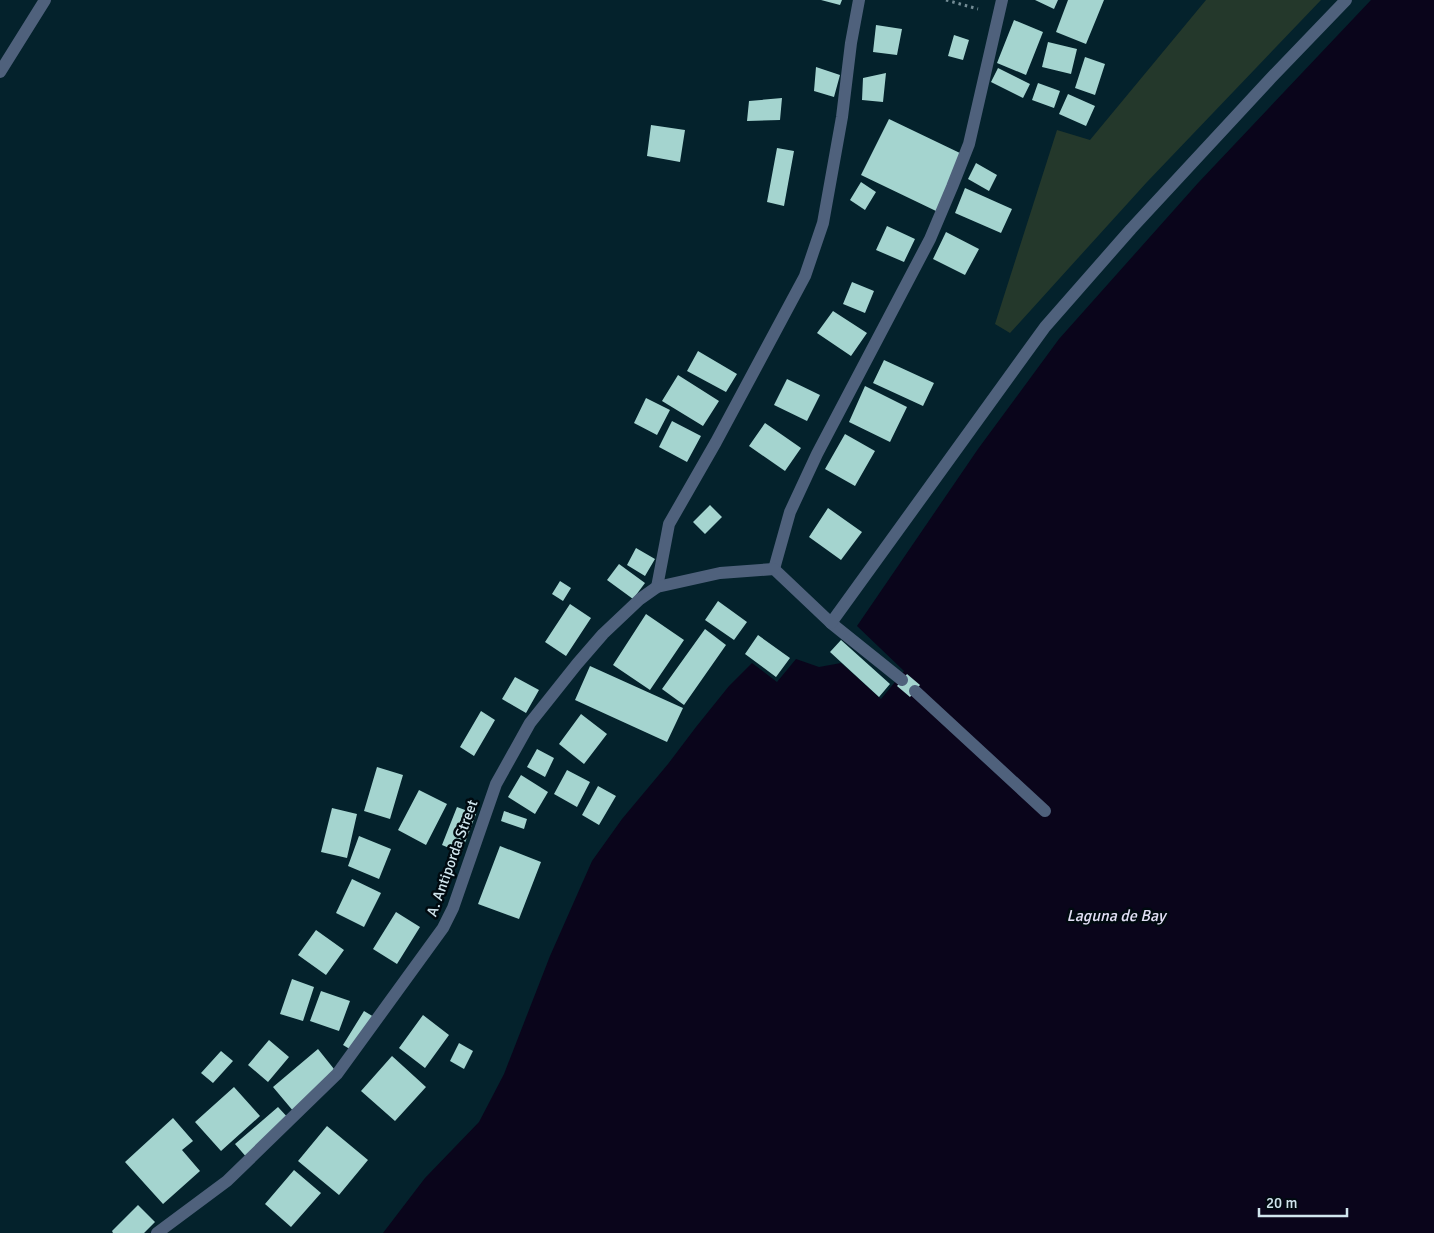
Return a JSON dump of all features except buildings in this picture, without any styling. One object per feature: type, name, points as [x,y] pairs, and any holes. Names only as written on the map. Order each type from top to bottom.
[{"type":"street","points":[[1,68],[46,0]]},
{"type":"street","points":[[657,587],[669,524],[716,442],[805,276],[823,223],[859,0]]},
{"type":"street","points":[[902,680],[831,623],[774,569],[790,512],[817,454],[930,239],[952,187],[969,144],[1002,0]]},
{"type":"street","points":[[831,623],[1045,327],[1264,85],[1346,0]]},
{"type":"street","name":"A. Antiporda Street","points":[[157,1233],[227,1181],[337,1074],[443,928],[453,908],[496,784],[530,723],[603,634],[640,599],[657,587],[720,573],[774,569]]},
{"type":"street","points":[[915,691],[1045,811]]},
{"type":"path","points":[[946,0],[998,15]]},
{"type":"green space","points":[[1206,0],[1321,0],[1147,182],[1010,333],[995,324],[1057,130],[1090,140]]},
{"type":"water","name":"Laguna de Bay","points":[[1371,0],[1434,0],[1434,1233],[383,1233],[425,1178],[479,1122],[504,1074],[550,956],[592,861],[622,819],[729,686],[752,663],[777,682],[796,659],[819,667],[841,663],[881,699],[904,671],[857,626],[978,449],[1059,339],[1198,183]]}]
